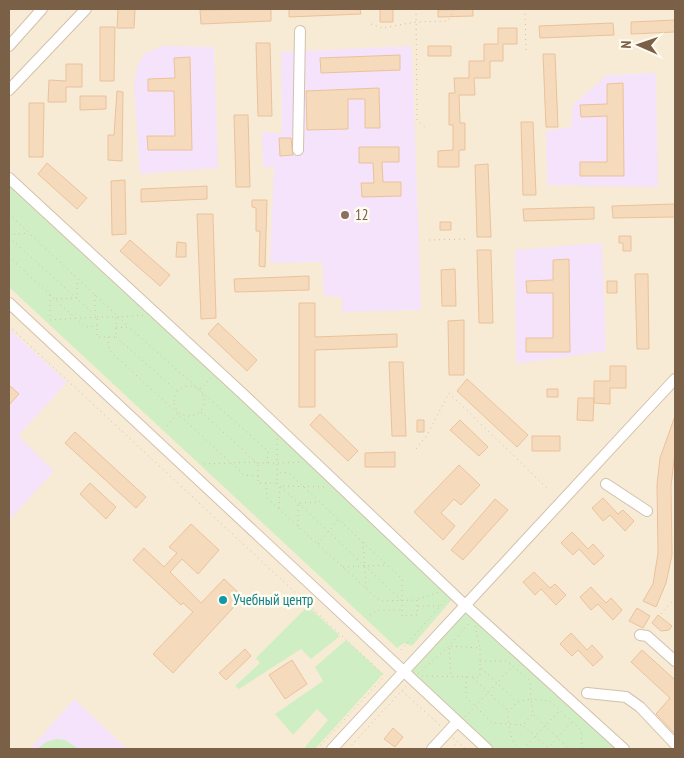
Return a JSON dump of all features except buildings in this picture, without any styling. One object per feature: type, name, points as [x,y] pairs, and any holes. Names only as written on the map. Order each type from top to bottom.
[{"type":"street","points":[[9,46],[42,9]]},
{"type":"street","points":[[9,90],[86,9]]},
{"type":"street","points":[[298,150],[300,31]]},
{"type":"street","points":[[9,178],[277,426],[464,604],[624,749]]},
{"type":"street","points":[[9,303],[404,671],[461,719],[487,749]]},
{"type":"street","points":[[332,749],[464,604],[675,379]]},
{"type":"street","points":[[606,484],[647,511]]},
{"type":"street","points":[[640,636],[647,636],[675,662]]},
{"type":"street","points":[[587,693],[626,697],[640,708],[675,744]]},
{"type":"street","points":[[432,749],[461,719]]},
{"type":"path","points":[[416,9],[417,120],[425,127]]},
{"type":"path","points":[[371,24],[382,28],[416,22],[448,21],[454,9]]},
{"type":"path","points":[[525,9],[526,52]]},
{"type":"path","points":[[9,214],[116,317],[268,451],[267,463]]},
{"type":"path","points":[[9,236],[29,233]]},
{"type":"path","points":[[9,236],[95,314],[97,317],[98,337],[116,337],[177,391]]},
{"type":"path","points":[[429,240],[468,239]]},
{"type":"path","points":[[9,257],[85,327],[97,326]]},
{"type":"path","points":[[76,277],[77,298]]},
{"type":"path","points":[[50,295],[50,320],[144,315]]},
{"type":"path","points":[[95,295],[95,314]]},
{"type":"path","points":[[55,299],[77,298]]},
{"type":"path","points":[[116,317],[116,337]]},
{"type":"path","points":[[9,326],[389,678]]},
{"type":"path","points":[[116,327],[130,328]]},
{"type":"path","points":[[108,337],[109,350],[244,475],[258,476]]},
{"type":"path","points":[[199,390],[212,377]]},
{"type":"path","points":[[190,386],[199,390],[204,403],[200,412],[192,416],[178,413],[173,405],[177,391],[190,386]]},
{"type":"path","points":[[416,449],[427,435],[449,393],[548,489]]},
{"type":"path","points":[[200,412],[257,462],[258,483],[277,483]]},
{"type":"path","points":[[167,426],[178,413]]},
{"type":"path","points":[[277,439],[277,483],[401,600]]},
{"type":"path","points":[[204,464],[303,462]]},
{"type":"path","points":[[277,472],[289,473],[402,579],[402,616],[417,615],[417,600]]},
{"type":"path","points":[[266,483],[267,498],[380,601],[417,600],[443,591]]},
{"type":"path","points":[[280,486],[330,487]]},
{"type":"path","points":[[279,509],[280,486]]},
{"type":"path","points":[[298,503],[320,502]]},
{"type":"path","points":[[298,503],[298,527]]},
{"type":"path","points":[[317,544],[339,520]]},
{"type":"path","points":[[363,542],[366,589]]},
{"type":"path","points":[[342,567],[387,565]]},
{"type":"path","points":[[401,650],[450,597]]},
{"type":"path","points":[[661,614],[675,598]]},
{"type":"path","points":[[417,606],[441,606]]},
{"type":"path","points":[[370,616],[378,610],[402,610]]},
{"type":"path","points":[[473,618],[449,646],[418,675],[480,677],[480,648],[475,626]]},
{"type":"path","points":[[449,646],[480,648]]},
{"type":"path","points":[[449,646],[451,677]]},
{"type":"path","points":[[480,661],[507,661],[530,680],[533,714],[545,726],[569,749],[596,749]]},
{"type":"path","points":[[461,719],[513,666]]},
{"type":"path","points":[[480,667],[517,702]]},
{"type":"path","points":[[317,749],[385,676]]},
{"type":"path","points":[[466,677],[466,697],[492,723],[523,725],[548,749],[573,722]]},
{"type":"path","points":[[472,677],[508,712],[513,743],[520,749]]},
{"type":"path","points":[[348,749],[408,684]]},
{"type":"path","points":[[398,687],[444,728]]},
{"type":"path","points":[[508,712],[517,702],[531,699],[550,700],[581,730],[582,748]]},
{"type":"path","points":[[523,749],[560,710]]},
{"type":"path","points":[[523,725],[533,714]]},
{"type":"path","points":[[450,735],[466,749]]},
{"type":"path","points":[[451,749],[458,742]]},
{"type":"shaded area","points":[[9,9],[675,9],[675,749],[9,749]]},
{"type":"shaded area","points":[[162,46],[214,47],[218,168],[140,174],[134,86],[137,67],[144,54]]},
{"type":"shaded area","name":"12","points":[[412,46],[421,310],[342,312],[342,297],[324,296],[322,262],[270,263],[274,167],[263,167],[262,132],[282,133],[281,52]]},
{"type":"shaded area","points":[[656,73],[658,187],[547,185],[546,131],[571,127],[573,105],[607,75]]},
{"type":"shaded area","points":[[602,243],[606,351],[516,364],[515,250]]},
{"type":"shaded area","points":[[9,329],[67,382],[18,436],[54,471],[9,520]]},
{"type":"shaded area","points":[[74,699],[127,749],[30,749]]},
{"type":"green space","points":[[9,185],[454,597],[412,646],[404,643],[397,648],[9,287]]},
{"type":"green space","points":[[464,604],[624,749],[487,749],[404,671]]},
{"type":"green space","points":[[308,606],[340,636],[311,659],[301,649],[239,689],[235,686],[260,663],[256,658]]},
{"type":"green space","points":[[346,640],[383,674],[315,749],[307,749],[305,747],[328,720],[317,709],[293,735],[275,714],[323,681],[315,667]]},
{"type":"green space","points":[[56,739],[65,740],[79,749],[37,749],[46,742]]},
{"type":"place","name":"12","points":[[345,215]]},
{"type":"place","name":"Учебный центр","points":[[223,600]]}]
